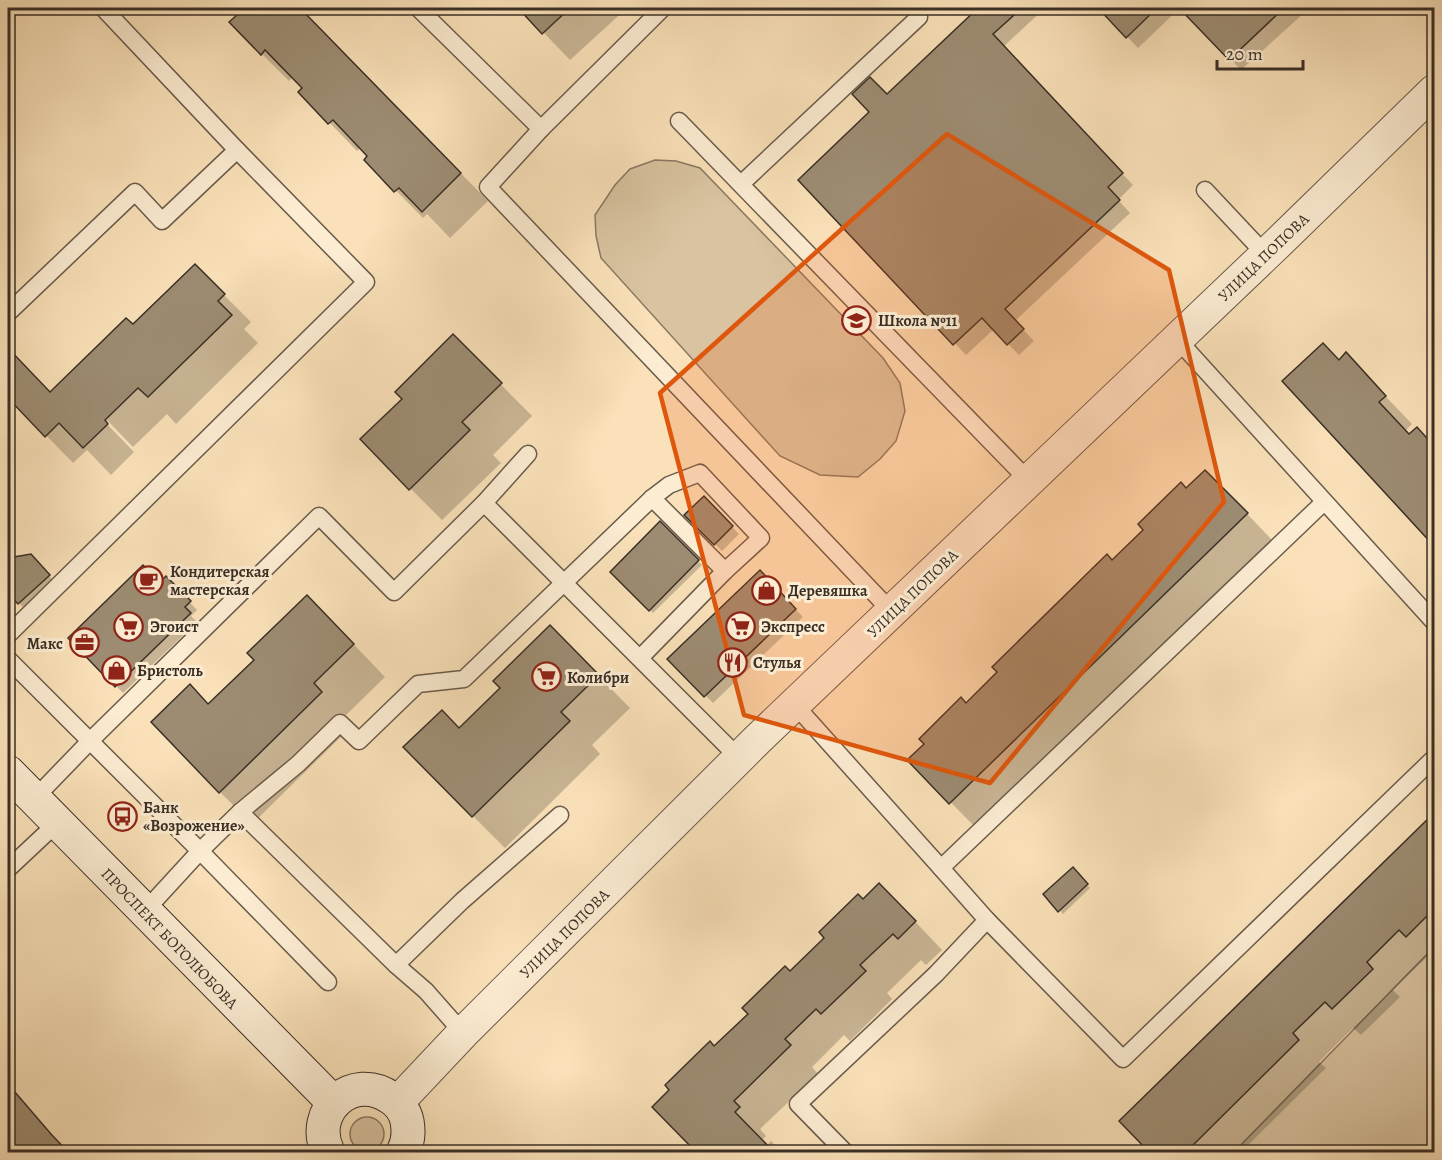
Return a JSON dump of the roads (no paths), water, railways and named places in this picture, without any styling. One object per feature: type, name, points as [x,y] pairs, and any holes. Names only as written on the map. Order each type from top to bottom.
[{"type":"main road","name":"ПРОСПЕКТ БОГОЛЮБОВА","points":[[8,772],[333,1103]]},
{"type":"main road","points":[[328,1152],[322,1134],[325,1118],[333,1103],[348,1092],[365,1088],[383,1092],[398,1102],[406,1117],[408,1133],[403,1152]]},
{"type":"street","name":"УЛИЦА ПОПОВА","points":[[398,1102],[464,1032],[795,705],[1266,255],[1434,91]]},
{"type":"lane","points":[[8,635],[366,282],[102,8]]},
{"type":"lane","points":[[418,8],[541,129]]},
{"type":"lane","points":[[663,8],[541,129],[488,186],[892,612]]},
{"type":"lane","points":[[741,184],[919,17],[918,8]]},
{"type":"lane","points":[[679,121],[1029,481]]},
{"type":"lane","points":[[8,313],[135,192],[162,221],[237,150]]},
{"type":"lane","points":[[1205,190],[1266,255]]},
{"type":"lane","points":[[1177,339],[1434,622]]},
{"type":"lane","points":[[34,799],[319,516],[394,592],[484,503],[528,454]]},
{"type":"lane","points":[[144,912],[200,851],[240,812],[298,764],[340,723],[359,741],[418,684],[464,679],[652,498],[669,485],[700,473],[761,538],[724,571],[640,658]]},
{"type":"lane","points":[[652,498],[724,571]]},
{"type":"lane","points":[[941,868],[1324,502]]},
{"type":"lane","points":[[484,503],[740,759]]},
{"type":"lane","points":[[8,659],[328,982]]},
{"type":"lane","points":[[795,705],[987,920],[1123,1059],[1434,758]]},
{"type":"lane","points":[[240,812],[396,965],[426,991],[464,1032]]},
{"type":"lane","points":[[396,965],[462,901],[560,814]]},
{"type":"lane","points":[[8,869],[57,823]]},
{"type":"lane","points":[[845,1152],[798,1104],[936,974],[987,920]]},
{"type":"place","name":"Школа №11","points":[[857,320]]},
{"type":"place","name":"Кондитерская мастерская","points":[[149,580]]},
{"type":"place","name":"Деревяшка","points":[[767,590]]},
{"type":"place","name":"Эгоист","points":[[129,626]]},
{"type":"place","name":"Экспресс","points":[[740,626]]},
{"type":"place","name":"Макс","points":[[84,643]]},
{"type":"place","name":"Стулья","points":[[732,662]]},
{"type":"place","name":"Бристоль","points":[[116,670]]},
{"type":"place","name":"Колибри","points":[[546,677]]},
{"type":"place","name":"Банк «Возрожение»","points":[[122,816]]}]
